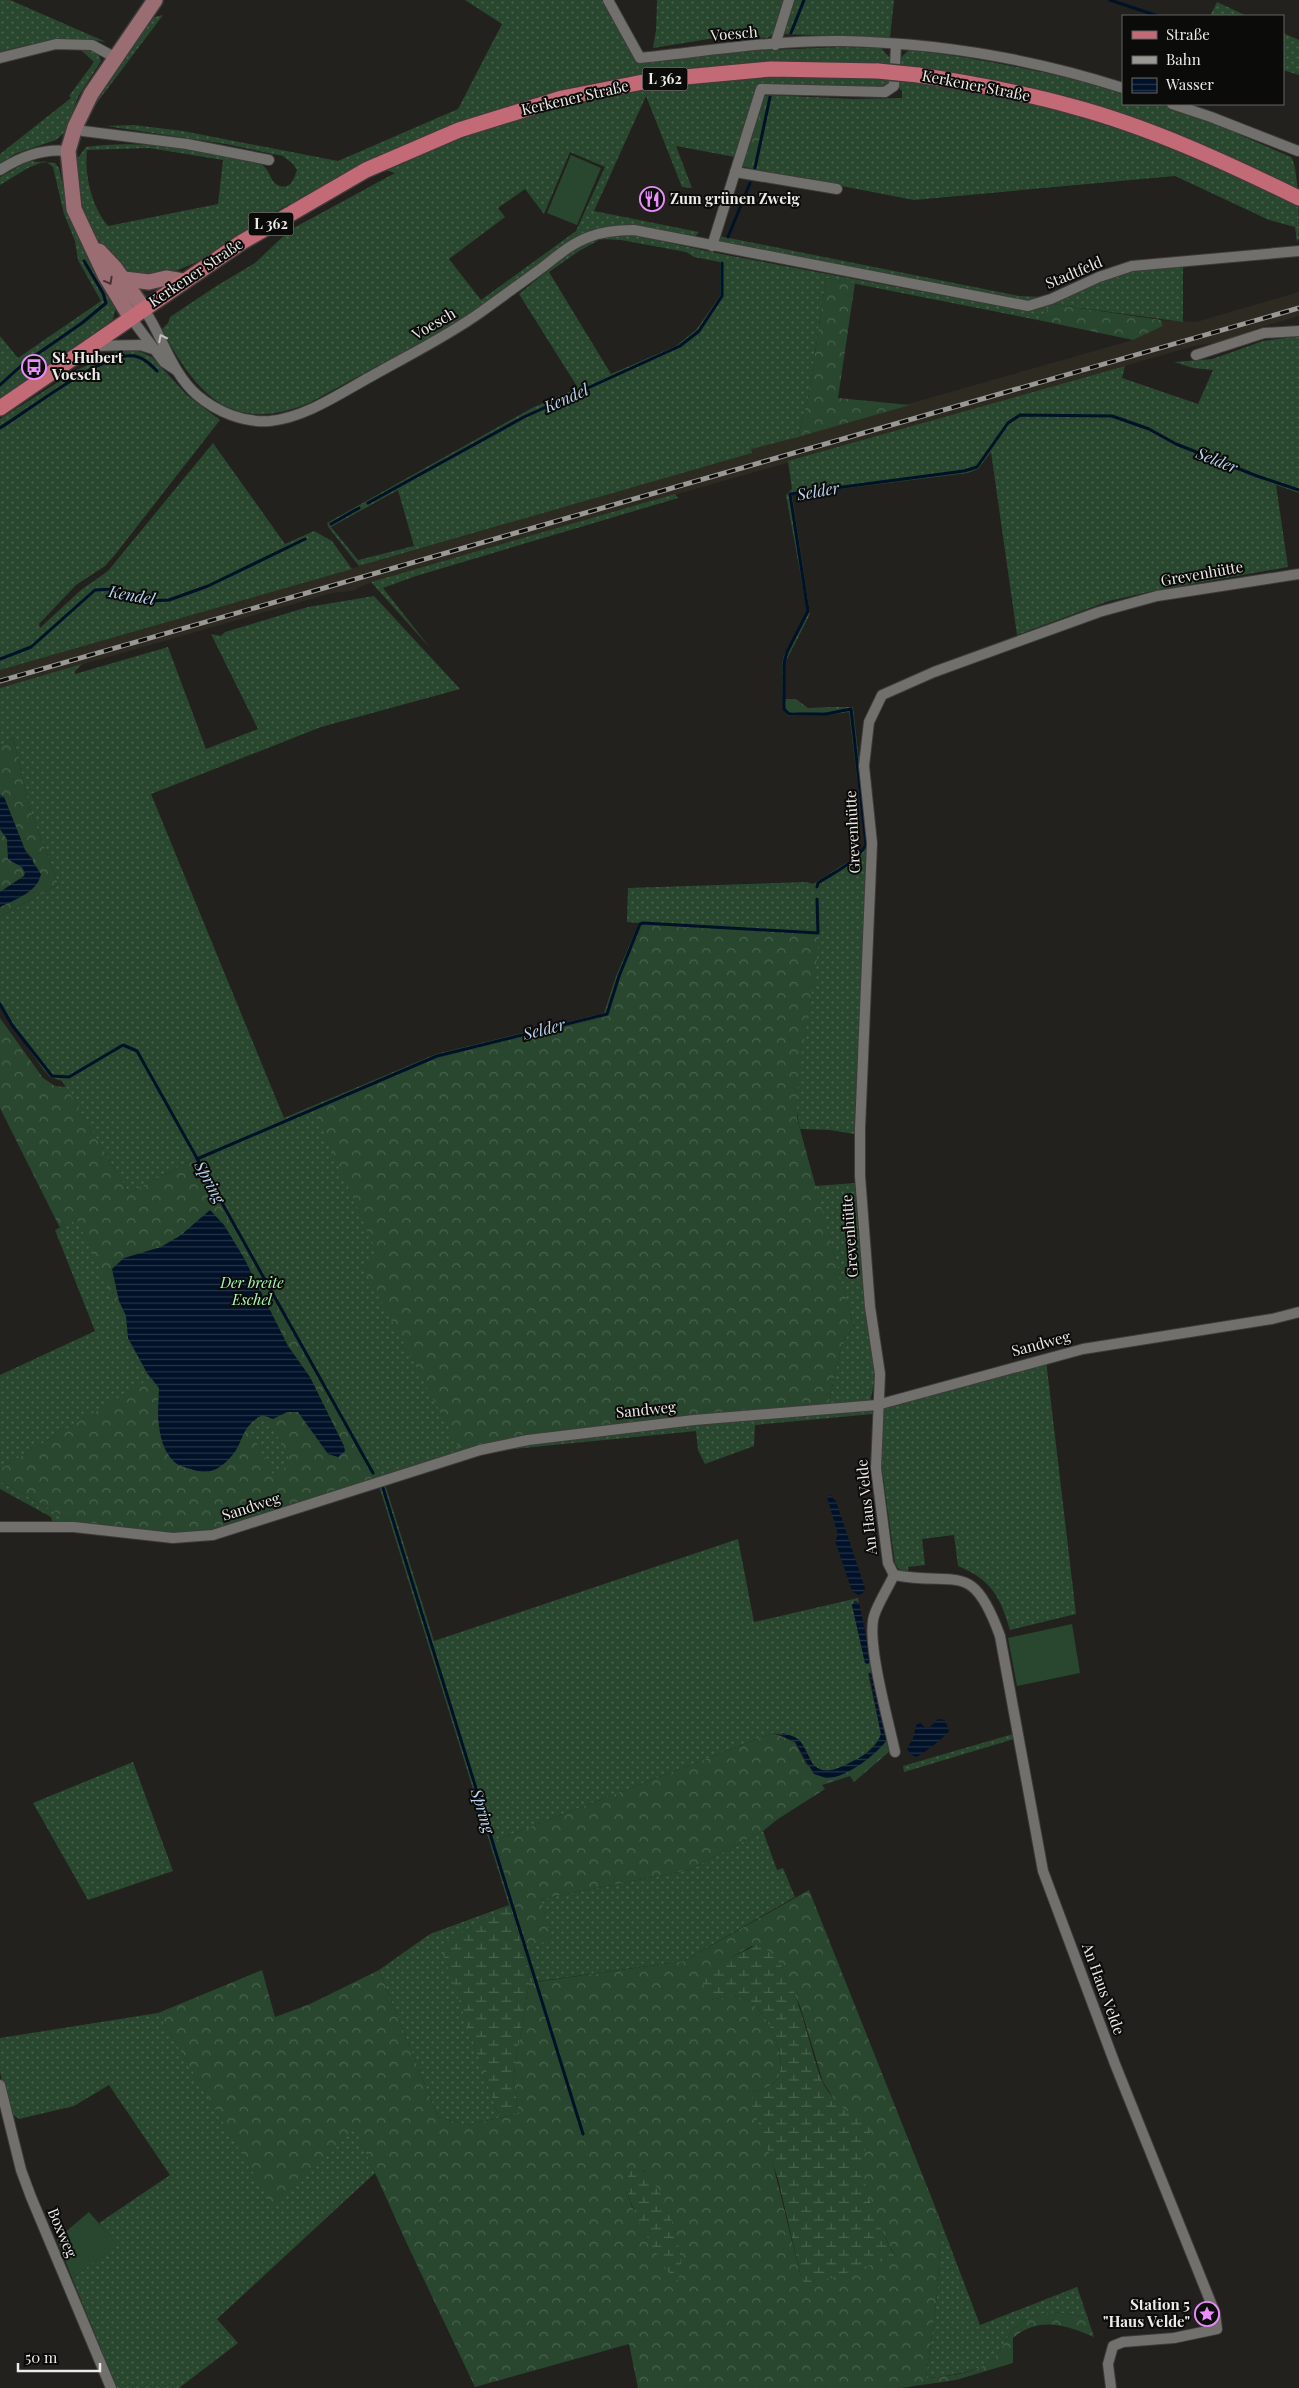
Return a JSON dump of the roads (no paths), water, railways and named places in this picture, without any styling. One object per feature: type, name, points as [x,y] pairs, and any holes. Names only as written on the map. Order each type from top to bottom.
[{"type":"main road","name":"Kerkener Straße","points":[[0,408],[242,242],[366,170],[458,130],[526,108],[617,86],[696,75],[771,69],[878,71],[918,75],[985,86],[1071,106],[1137,127],[1299,198]]},
{"type":"street","points":[[131,318],[119,300],[74,209],[68,152],[75,127],[91,94],[155,0]]},
{"type":"street","name":"Voesch","points":[[608,0],[640,58],[775,45],[843,41],[960,50],[1080,74],[1122,88]]},
{"type":"street","points":[[775,45],[789,0]]},
{"type":"street","points":[[0,58],[56,44],[92,45],[116,58]]},
{"type":"street","points":[[712,246],[761,90],[885,92],[894,86],[896,45]]},
{"type":"street","points":[[1175,105],[1211,116],[1299,152]]},
{"type":"street","points":[[75,127],[83,131],[187,144],[269,160]]},
{"type":"street","points":[[0,170],[32,154],[54,149],[68,152]]},
{"type":"street","points":[[735,172],[837,189]]},
{"type":"street","name":"Voesch","points":[[131,318],[164,362],[176,370],[198,395],[214,407],[230,414],[257,421],[280,419],[329,399],[444,336],[477,315],[562,252],[589,237],[618,230],[634,230],[862,276]]},
{"type":"street","points":[[89,242],[124,279],[144,309]]},
{"type":"street","name":"Stadtfeld","points":[[862,276],[1028,306],[1051,299],[1099,277],[1132,266],[1299,251]]},
{"type":"street","points":[[124,279],[149,282],[166,278],[183,281]]},
{"type":"street","name":"Voesch","points":[[144,309],[155,325],[176,370]]},
{"type":"street","points":[[1196,355],[1264,333],[1299,331]]},
{"type":"street","points":[[91,346],[140,345],[156,350]]},
{"type":"street","name":"Grevenhütte","points":[[877,1405],[880,1374],[870,1307],[860,1176],[860,1129],[872,843],[864,766],[869,722],[882,695],[917,678],[1099,612],[1158,596],[1299,574]]},
{"type":"street","name":"Sandweg","points":[[0,1527],[74,1527],[173,1538],[212,1535],[480,1450],[528,1440],[684,1421],[877,1405],[1083,1349],[1272,1319],[1299,1312]]},
{"type":"street","name":"An Haus Velde","points":[[877,1405],[876,1468],[888,1563],[894,1575],[910,1578],[959,1579],[977,1590],[990,1608],[1000,1636],[1043,1871],[1115,2064],[1215,2313],[1217,2329],[1174,2338],[1123,2342],[1113,2346],[1108,2364],[1111,2388]]},
{"type":"street","points":[[894,1575],[873,1617],[873,1637],[876,1662],[895,1752]]},
{"type":"street","name":"Boxweg","points":[[0,2084],[18,2160],[28,2188],[111,2388]]},
{"type":"water","points":[[0,795],[4,797],[25,850],[41,874],[39,880],[30,891],[0,907],[0,892],[24,876],[25,873],[22,867],[8,859],[7,839],[0,829]]},
{"type":"water","points":[[210,1210],[224,1225],[244,1258],[288,1346],[310,1377],[344,1446],[345,1451],[338,1457],[328,1454],[298,1412],[287,1412],[273,1419],[262,1415],[245,1431],[234,1454],[220,1467],[211,1471],[202,1472],[178,1465],[165,1448],[161,1439],[158,1418],[159,1388],[147,1373],[128,1338],[126,1316],[119,1301],[112,1269],[124,1258],[161,1247],[181,1235]]},
{"type":"water","points":[[830,1495],[836,1501],[865,1588],[863,1593],[858,1595],[852,1591],[835,1541],[838,1535],[827,1497]]},
{"type":"water","points":[[855,1601],[859,1603],[871,1659],[868,1664],[865,1663],[852,1605]]},
{"type":"water","points":[[869,1672],[874,1675],[888,1738],[869,1758],[851,1770],[826,1778],[814,1774],[795,1742],[780,1735],[783,1733],[798,1739],[811,1761],[821,1769],[832,1770],[838,1768],[867,1753],[877,1743],[881,1734]]},
{"type":"water","points":[[938,1719],[945,1720],[949,1731],[939,1741],[916,1757],[910,1754],[907,1748],[913,1739],[916,1725],[920,1723],[926,1728],[930,1727]]},
{"type":"waterway","name":"Kendel","points":[[791,33],[804,0]]},
{"type":"waterway","points":[[1110,0],[1155,15]]},
{"type":"waterway","name":"Kendel","points":[[755,168],[770,97]]},
{"type":"waterway","name":"Kendel","points":[[728,237],[750,183]]},
{"type":"waterway","points":[[0,385],[23,364],[82,323],[106,303],[103,293],[84,261]]},
{"type":"waterway","name":"Kendel","points":[[368,503],[524,417],[680,346],[699,331],[722,296],[722,263]]},
{"type":"waterway","points":[[0,428],[67,383],[86,372],[121,357],[138,357],[157,371]]},
{"type":"waterway","name":"Selder","points":[[817,887],[818,883],[856,857],[866,845],[851,709],[826,714],[789,714],[784,709],[784,663],[787,652],[808,611],[790,494],[964,471],[977,467],[1008,423],[1020,415],[1112,416],[1149,429],[1176,444],[1257,476],[1299,490]]},
{"type":"waterway","name":"Kendel","points":[[331,524],[359,508]]},
{"type":"waterway","name":"Kendel","points":[[0,659],[31,647],[95,590],[113,589],[148,601],[169,600],[208,586],[305,539]]},
{"type":"waterway","name":"Selder","points":[[197,1159],[437,1056],[607,1014],[619,976],[640,924],[818,933],[817,899]]},
{"type":"waterway","name":"Spring","points":[[0,1004],[12,1025],[52,1076],[69,1077],[123,1045],[137,1051],[373,1473]]},
{"type":"waterway","name":"Spring","points":[[383,1488],[583,2134]]},
{"type":"railway","points":[[0,681],[1299,308]]},
{"type":"place","name":"Zum grünen Zweig","points":[[652,199]]},
{"type":"place","name":"St. Hubert Voesch","points":[[34,367]]},
{"type":"place","name":"Station 5 \"Haus Velde\"","points":[[1207,2314]]},
{"type":"park label","name":"Der breite Eschel","points":[[252,1292]]}]
